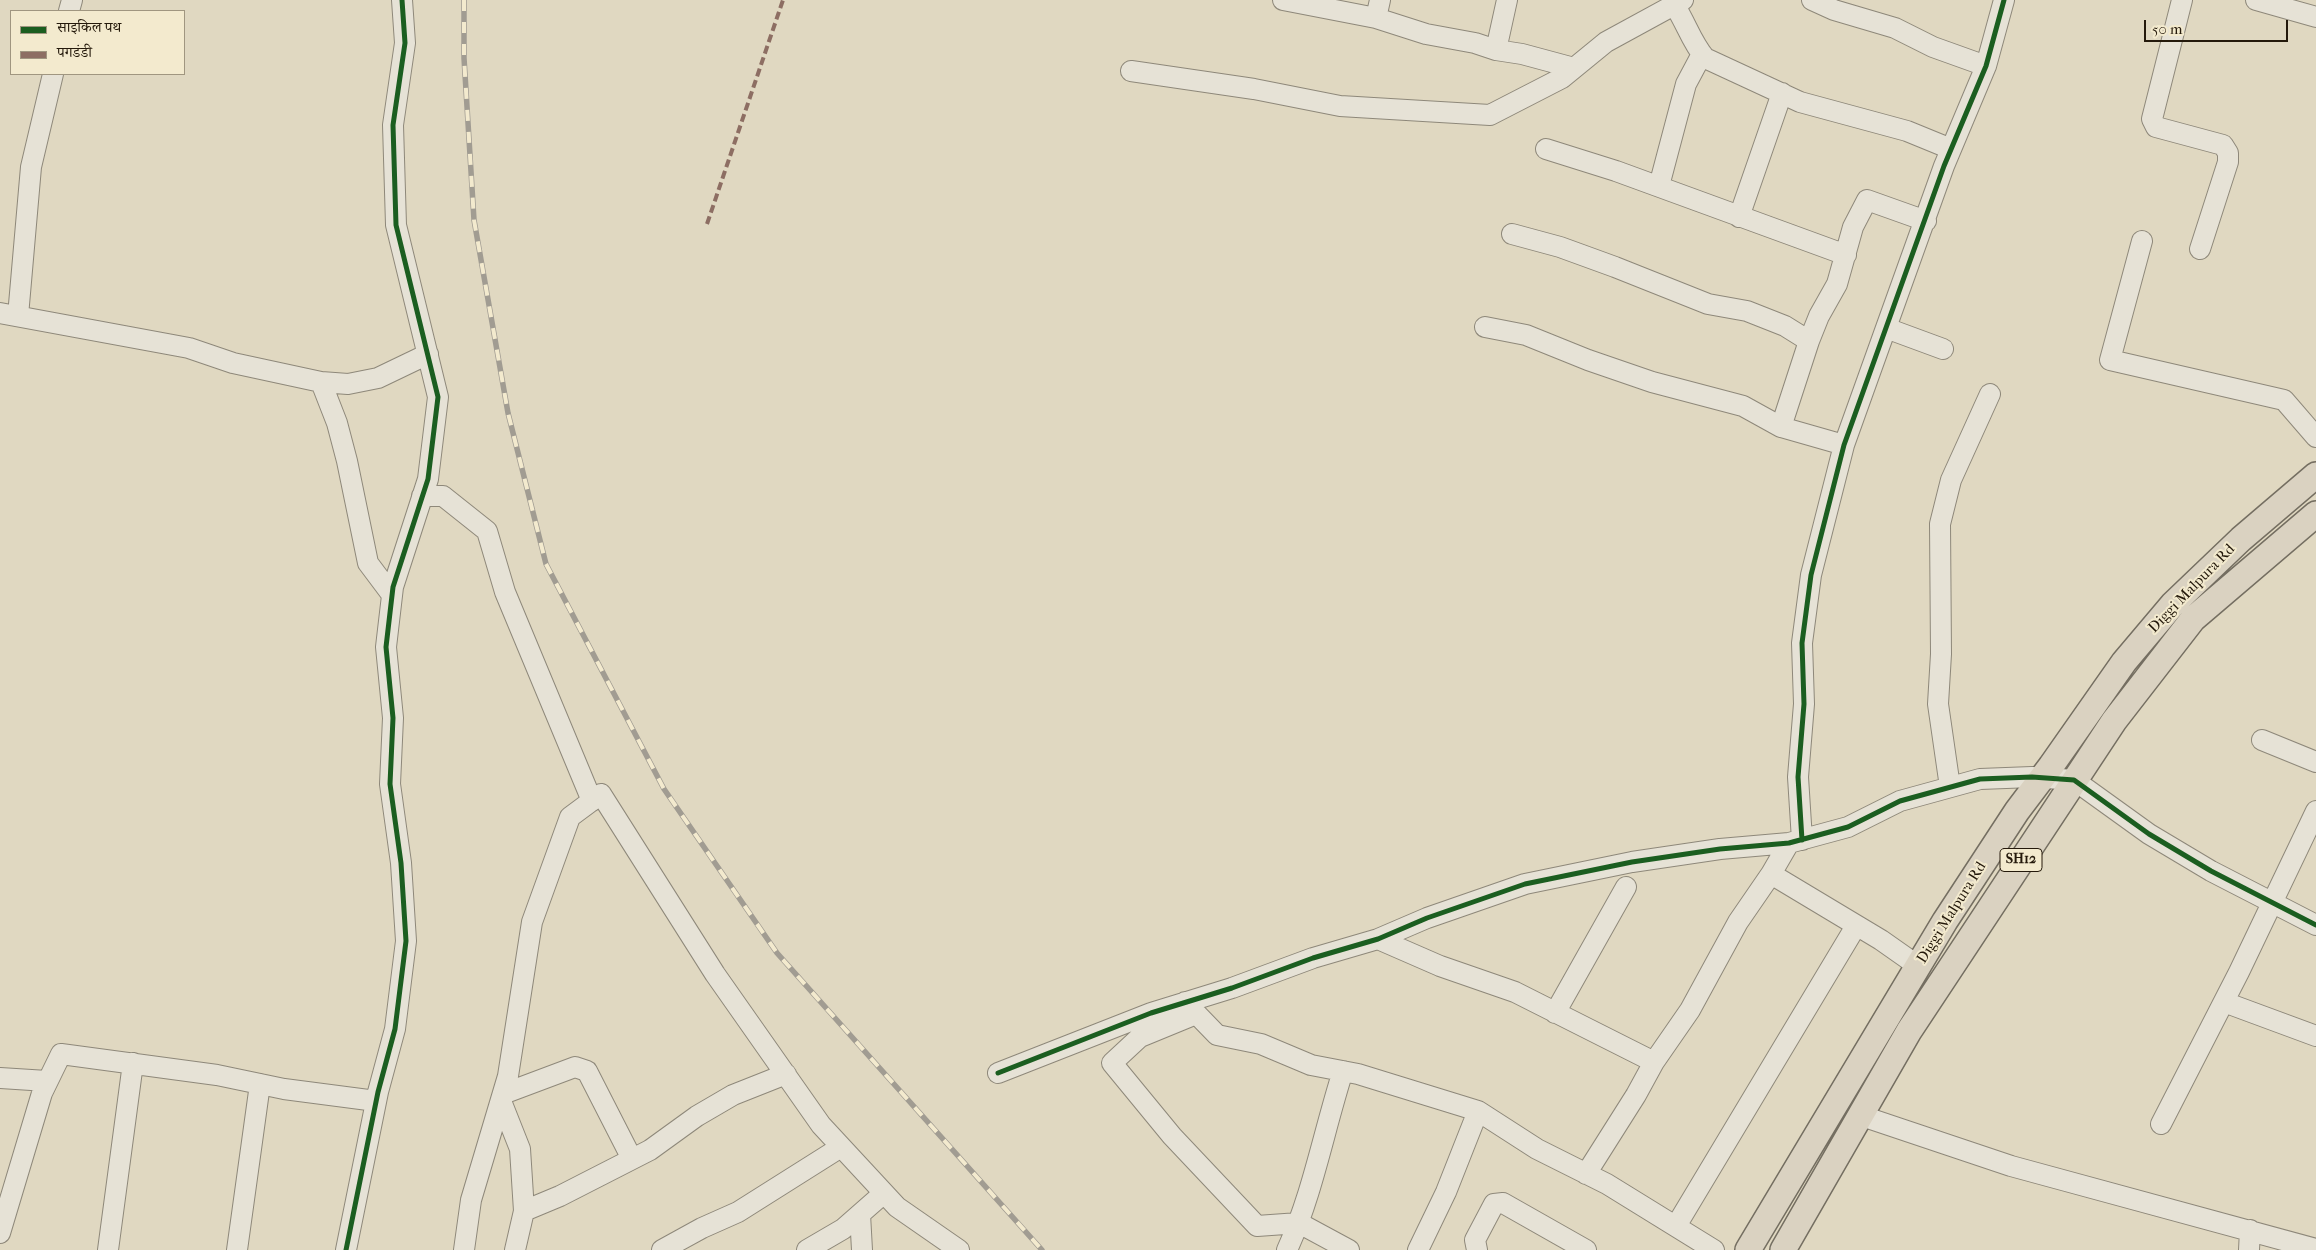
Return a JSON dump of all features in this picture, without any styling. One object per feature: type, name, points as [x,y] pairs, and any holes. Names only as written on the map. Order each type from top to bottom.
[{"type":"main road","name":"Diggi Malpura Rd","points":[[1748,1250],[1824,1120],[1918,966],[2007,827],[2124,662],[2174,604],[2241,539],[2316,475]]},
{"type":"main road","name":"Diggi Malpura Rd","points":[[1783,1250],[1941,979],[2114,721],[2194,619],[2316,514]]},
{"type":"street","points":[[346,1250],[376,1101],[394,1029],[406,940],[401,863],[390,784],[393,718],[386,646],[392,595],[428,479],[438,398],[396,225],[393,125],[405,44],[402,0]]},
{"type":"street","points":[[1283,0],[1378,9],[1426,34],[1475,43],[1496,50],[1522,54],[1574,68]]},
{"type":"street","points":[[1496,50],[1507,0]]},
{"type":"street","points":[[1812,0],[1834,10],[1895,28],[1933,47],[1986,66]]},
{"type":"street","points":[[1586,1174],[1654,1062],[1690,1010],[1738,922],[1795,841],[1804,704],[1802,643],[1811,575],[1844,445],[1951,150],[1986,66],[2004,0]]},
{"type":"street","points":[[2182,0],[2152,119],[2156,127],[2223,145],[2228,153],[2228,162],[2200,249]]},
{"type":"street","points":[[2266,1],[2316,17]]},
{"type":"street","points":[[1131,71],[1254,89],[1340,106],[1490,115],[1562,78],[1606,42],[1679,3],[1696,48],[1705,58],[1800,102],[1907,131],[1951,150]]},
{"type":"street","points":[[1659,186],[1686,84],[1702,54]]},
{"type":"street","points":[[54,75],[31,167],[9,315],[189,348],[233,363],[321,382],[348,384],[378,378],[428,354]]},
{"type":"street","points":[[1739,217],[1782,93]]},
{"type":"street","points":[[1546,149],[1659,186],[1846,255]]},
{"type":"street","points":[[1781,427],[1809,341],[1819,316],[1837,284],[1853,227],[1867,200],[1926,221]]},
{"type":"street","points":[[1512,234],[1615,267],[1708,304],[1747,311],[1785,326],[1809,341]]},
{"type":"street","points":[[2142,241],[2110,360],[2284,400],[2316,437]]},
{"type":"street","points":[[1485,327],[1526,335],[1588,360],[1652,382],[1743,406],[1781,427],[1844,445]]},
{"type":"street","points":[[1886,328],[1942,349]]},
{"type":"street","points":[[321,382],[337,423],[347,461],[368,564],[392,595]]},
{"type":"street","points":[[1950,787],[1938,704],[1941,654],[1940,524],[1951,480],[1990,394]]},
{"type":"street","points":[[422,496],[443,496],[487,531],[505,592],[592,801]]},
{"type":"street","points":[[2262,740],[2316,762]]},
{"type":"street","points":[[1349,1250],[1299,1223],[1257,1226],[1172,1136],[1112,1063],[1140,1037],[1190,1008],[1232,988],[1313,958],[1378,939],[1427,918],[1525,884],[1632,862],[1711,850],[1795,841],[1848,826],[1900,801],[1980,779],[2042,778],[2074,780],[2148,834],[2211,871],[2316,926]]},
{"type":"street","points":[[464,1250],[471,1200],[508,1076],[532,922],[570,817],[601,794],[715,974],[821,1125],[897,1207],[935,1242],[959,1250]]},
{"type":"street","points":[[2161,1124],[2224,1002],[2316,811]]},
{"type":"street","points":[[1771,874],[1918,966]]},
{"type":"street","points":[[1555,1013],[1626,887]]},
{"type":"street","points":[[1676,1226],[1856,926]]},
{"type":"street","points":[[1378,939],[1440,966],[1515,992],[1654,1062]]},
{"type":"street","points":[[2224,1002],[2316,1036]]},
{"type":"street","points":[[1190,1008],[1217,1035],[1261,1044],[1312,1065],[1343,1071],[1478,1111],[1537,1149],[1607,1184],[1714,1250]]},
{"type":"street","points":[[998,1073],[1151,1013],[1190,1008]]},
{"type":"street","points":[[0,1233],[47,1081],[61,1054],[133,1063],[376,1101]]},
{"type":"street","points":[[108,1250],[133,1063]]},
{"type":"street","points":[[502,1098],[575,1067],[582,1068],[587,1071],[632,1159]]},
{"type":"street","points":[[1288,1250],[1299,1223],[1327,1119],[1343,1071]]},
{"type":"street","points":[[524,1211],[560,1196],[650,1150],[697,1116],[733,1095],[786,1074]]},
{"type":"street","points":[[0,1078],[47,1081]]},
{"type":"street","points":[[237,1250],[260,1084]]},
{"type":"street","points":[[502,1098],[520,1149],[524,1211],[516,1250]]},
{"type":"street","points":[[1418,1250],[1446,1192],[1478,1111]]},
{"type":"street","points":[[1860,1115],[2011,1166],[2250,1240],[2316,1249]]},
{"type":"street","points":[[662,1250],[702,1228],[738,1212],[841,1147]]},
{"type":"street","points":[[806,1250],[843,1229],[884,1193]]},
{"type":"street","points":[[1477,1250],[1475,1240],[1494,1204],[1503,1203],[1586,1250]]},
{"type":"street","points":[[860,1214],[862,1250]]},
{"type":"railway","points":[[464,0],[464,58],[474,220],[508,413],[546,564],[664,789],[777,953],[1042,1250]]},
{"type":"marked path","points":[[707,224],[783,0]]},
{"type":"cycle path","points":[[346,1250],[378,1092],[395,1029],[406,941],[401,863],[390,784],[393,718],[386,647],[393,587],[428,479],[438,397],[396,225],[393,125],[405,43],[402,0]]},
{"type":"cycle path","points":[[1802,840],[1798,777],[1804,704],[1802,643],[1811,575],[1844,445],[1944,166],[1986,66],[2004,0]]},
{"type":"cycle path","points":[[998,1073],[1151,1013],[1232,988],[1313,958],[1378,939],[1427,918],[1525,884],[1632,862],[1720,849],[1789,843],[1848,827],[1900,801],[1980,779],[2032,777],[2074,780],[2149,834],[2211,871],[2316,925]]}]
